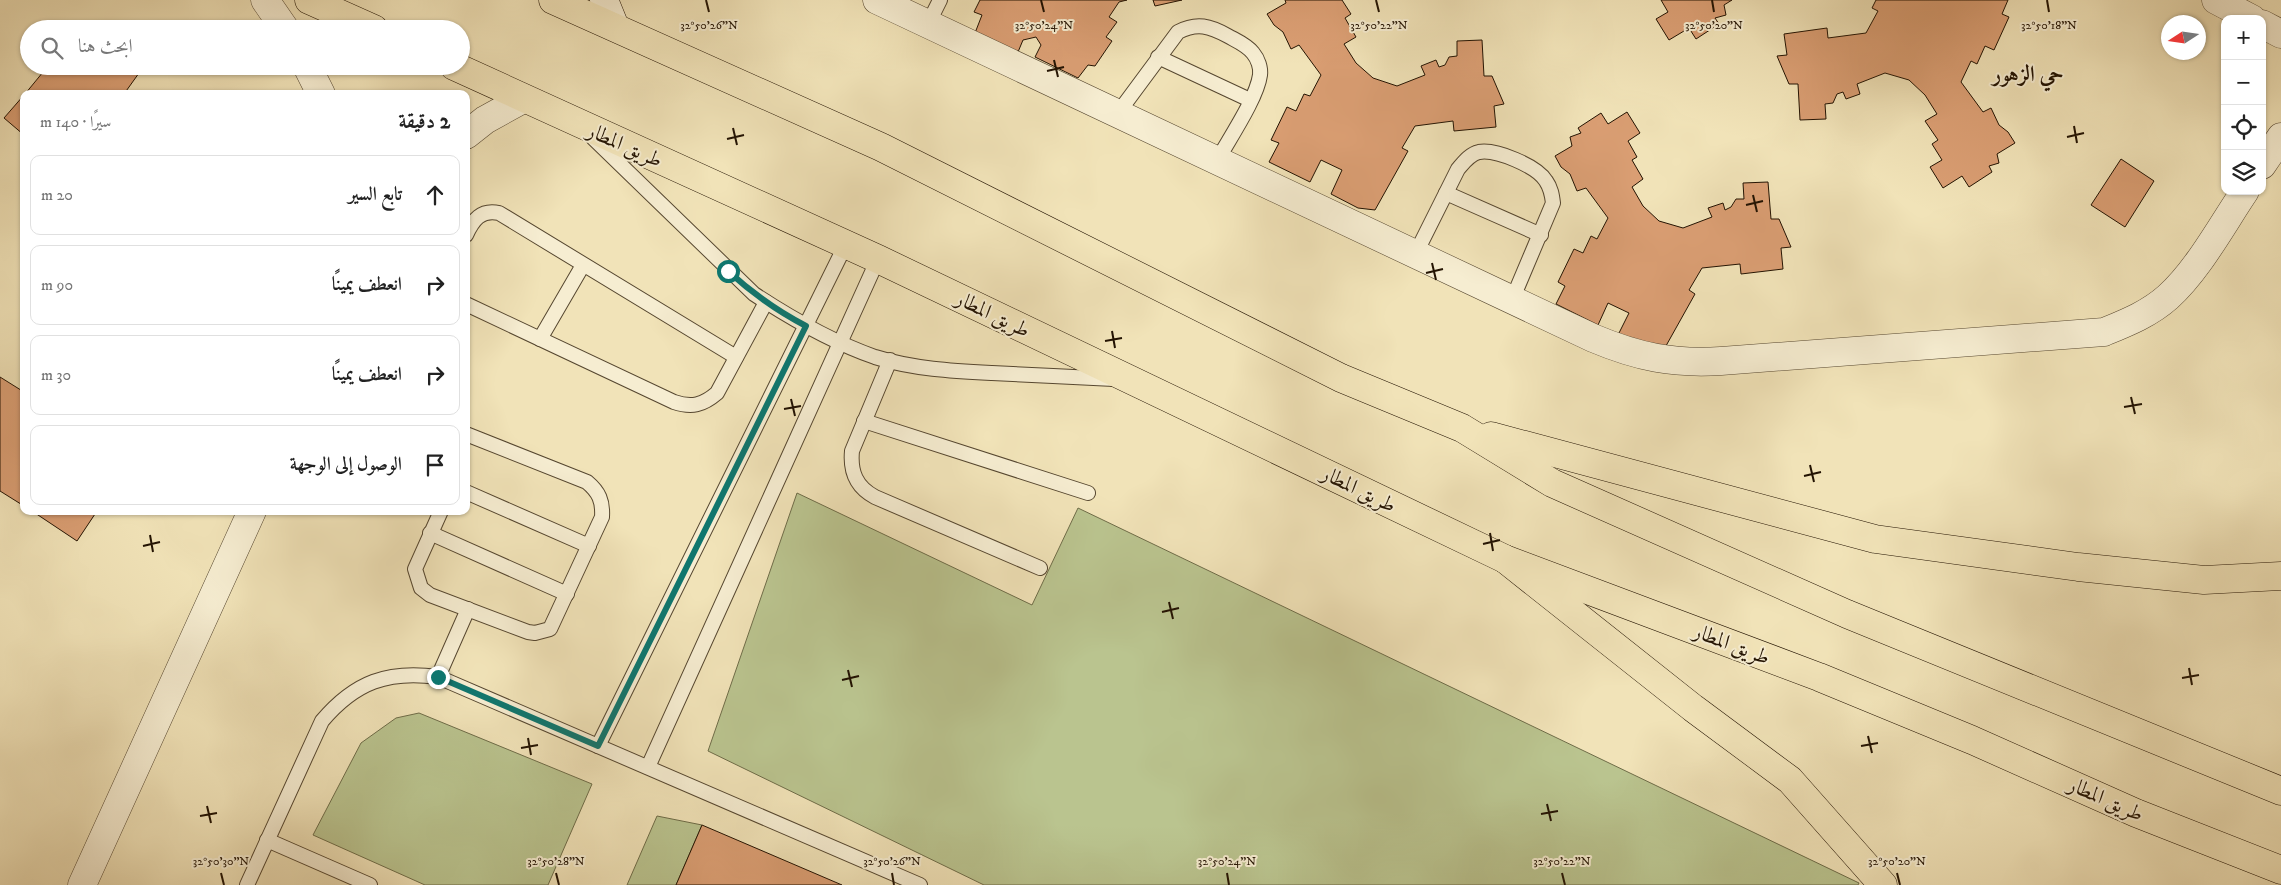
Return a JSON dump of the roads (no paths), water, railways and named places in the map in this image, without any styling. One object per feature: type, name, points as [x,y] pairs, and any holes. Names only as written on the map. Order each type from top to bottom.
[{"type":"highway","points":[[310,0],[354,20]]},
{"type":"highway","points":[[553,0],[881,147],[1341,378],[1462,428],[1875,539],[2078,567],[2204,580],[2281,576]]},
{"type":"highway","name":"طريق المطار","points":[[470,74],[580,125],[878,258],[1505,559],[1819,677],[1972,740],[2136,813],[2281,870]]},
{"type":"highway","points":[[1462,428],[1552,482],[1838,610],[2281,792]]},
{"type":"highway","points":[[1505,559],[1693,708],[1790,780],[1883,885]]},
{"type":"street","points":[[265,0],[279,20]]},
{"type":"street","points":[[604,0],[615,27]]},
{"type":"street","points":[[877,0],[1512,300],[1623,351],[1655,359],[1688,363],[2104,332],[2138,318],[2168,297],[2192,269],[2242,195]]},
{"type":"street","points":[[2216,0],[2244,15]]},
{"type":"street","points":[[2266,26],[2281,34]]},
{"type":"street","points":[[312,75],[319,90]]},
{"type":"street","points":[[470,132],[485,120],[523,99]]},
{"type":"street","points":[[2266,159],[2281,137]]},
{"type":"street","points":[[82,885],[250,515]]},
{"type":"lane","points":[[928,24],[940,0]]},
{"type":"lane","points":[[1118,113],[1178,32],[1189,26],[1202,25],[1214,29],[1245,45],[1259,63],[1260,74],[1250,100],[1217,161]]},
{"type":"lane","points":[[1158,57],[1250,100]]},
{"type":"lane","points":[[580,125],[728,271],[766,302],[806,326],[840,342],[890,360],[949,370],[1133,380]]},
{"type":"lane","points":[[1415,255],[1458,169],[1466,159],[1478,152],[1491,152],[1537,170],[1546,179],[1552,191],[1553,203],[1512,300]]},
{"type":"lane","points":[[1446,193],[1541,235]]},
{"type":"lane","points":[[470,228],[476,217],[484,212],[499,213],[736,358]]},
{"type":"lane","points":[[598,746],[846,244]]},
{"type":"lane","points":[[648,767],[878,258]]},
{"type":"lane","points":[[540,339],[584,264]]},
{"type":"lane","points":[[470,306],[684,405],[694,406],[707,401],[717,392],[766,302]]},
{"type":"lane","points":[[890,360],[852,452],[851,464],[854,477],[866,492],[1040,568]]},
{"type":"lane","points":[[864,421],[1088,493]]},
{"type":"lane","points":[[439,515],[415,569],[416,579],[421,588],[430,595],[468,610],[535,633],[550,629],[602,517],[603,507],[595,488],[587,482],[470,436]]},
{"type":"lane","points":[[470,494],[589,546]]},
{"type":"lane","points":[[430,533],[567,594]]},
{"type":"lane","points":[[438,677],[468,610]]},
{"type":"lane","points":[[246,885],[322,721],[336,705],[354,691],[373,681],[394,675],[416,674],[438,677],[920,885]]},
{"type":"lane","points":[[267,840],[370,885]]},
{"type":"district","name":"حي الزهور","points":[[2028,73]]}]
